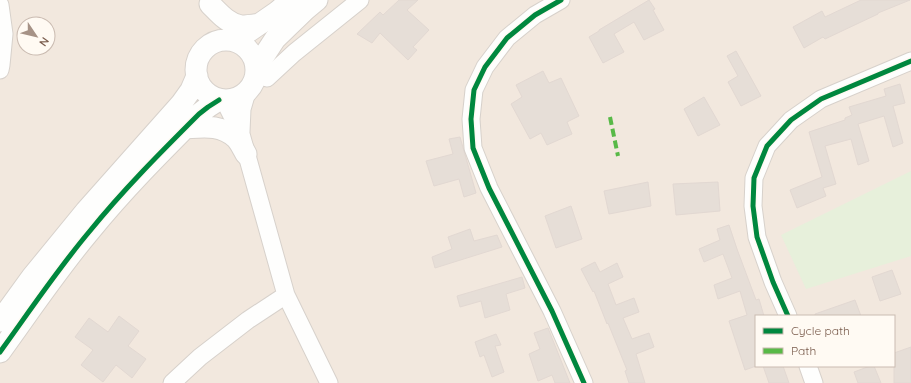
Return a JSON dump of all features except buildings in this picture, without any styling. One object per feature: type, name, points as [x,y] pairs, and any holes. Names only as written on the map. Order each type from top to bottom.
[{"type":"street","points":[[232,41],[260,24],[291,0]]},
{"type":"street","points":[[262,73],[275,39],[305,10],[318,0]]},
{"type":"street","points":[[262,73],[250,52],[244,45],[225,40],[208,46],[201,53],[197,62],[196,72],[198,82],[204,91],[212,97],[222,100],[232,100],[242,96],[250,90],[262,73],[294,53],[360,0]]},
{"type":"street","points":[[560,0],[535,15],[507,38],[485,67],[474,90],[471,119],[472,148],[489,188],[552,311],[584,383]]},
{"type":"street","points":[[209,1],[232,23],[241,26],[260,24]]},
{"type":"street","points":[[209,1],[220,25],[232,41]]},
{"type":"street","points":[[205,49],[210,33],[209,1]]},
{"type":"street","points":[[0,5],[4,34],[0,70]]},
{"type":"street","points":[[788,315],[773,282],[757,238],[753,206],[754,178],[767,146],[791,120],[820,99],[911,60]]},
{"type":"street","points":[[0,321],[32,277],[86,211],[181,104],[191,90],[197,76]]},
{"type":"street","points":[[244,144],[242,109],[247,92]]},
{"type":"street","points":[[0,352],[47,286],[89,232],[145,168],[208,107],[222,100]]},
{"type":"street","points":[[222,100],[244,144],[286,295],[329,383]]},
{"type":"street","points":[[185,128],[208,126],[222,129],[244,144]]},
{"type":"street","points":[[172,383],[200,357],[248,320],[286,295]]},
{"type":"street","points":[[808,367],[814,383]]},
{"type":"shaded area","points":[[0,0],[911,0],[911,383],[0,383]]},
{"type":"green space","points":[[911,171],[911,256],[806,289],[781,235]]},
{"type":"marked path","points":[[610,117],[618,156]]},
{"type":"cycle path","points":[[561,0],[535,15],[507,38],[485,67],[474,90],[471,119],[473,148],[489,188],[552,311],[584,383]]},
{"type":"cycle path","points":[[788,315],[773,282],[757,237],[753,206],[754,178],[767,146],[791,120],[821,99],[911,61]]},
{"type":"cycle path","points":[[0,352],[77,246],[115,201],[199,114],[219,100]]}]
